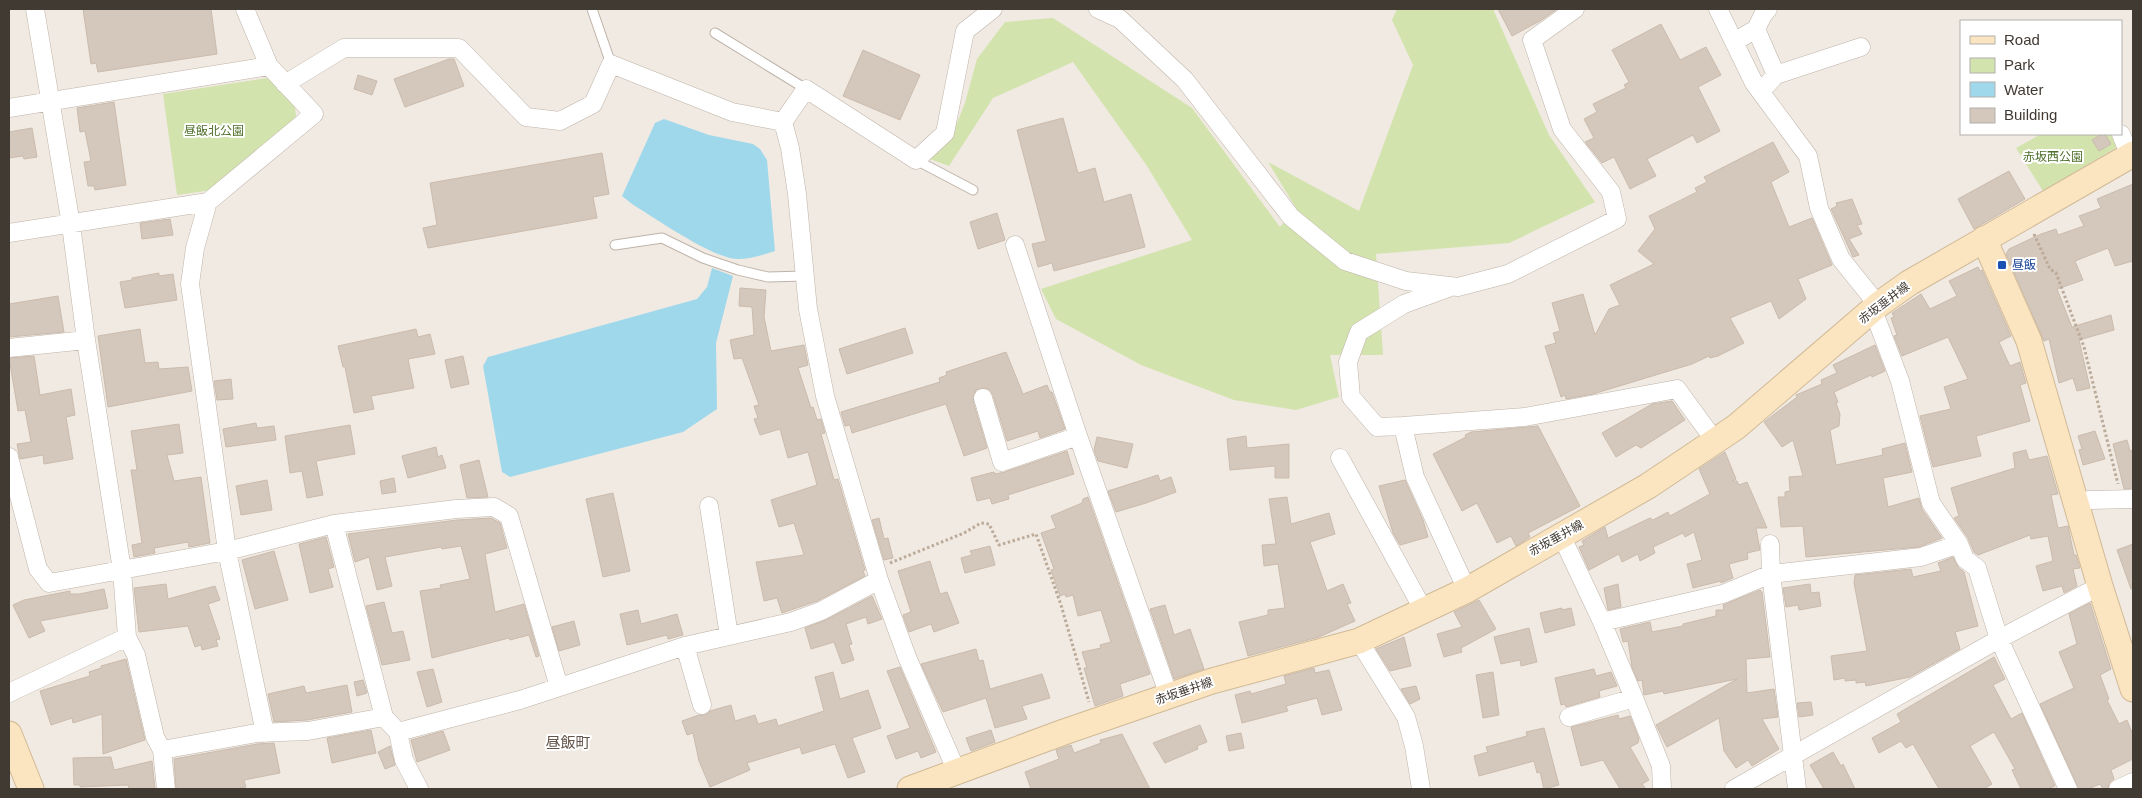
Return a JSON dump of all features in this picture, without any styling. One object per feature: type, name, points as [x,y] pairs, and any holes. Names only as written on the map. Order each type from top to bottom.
[{"type":"main road","name":"赤坂垂井線","points":[[910,789],[946,780],[1094,722],[1169,696],[1359,641],[1467,590],[1648,486],[1736,427],[1876,307],[1909,283],[2025,216],[2128,148]]},
{"type":"main road","points":[[1984,239],[2029,341],[2100,586],[2133,689]]},
{"type":"main road","points":[[9,734],[31,789]]},
{"type":"street","points":[[35,9],[52,100],[86,340],[122,570],[127,637],[136,655],[155,737],[162,750],[166,789]]},
{"type":"street","points":[[9,233],[71,225],[208,202],[314,114],[269,66],[245,9]]},
{"type":"street","points":[[782,122],[806,89],[916,160],[945,133],[965,30],[993,9]]},
{"type":"street","points":[[1098,9],[1120,19],[1185,80],[1292,217],[1345,261],[1406,281],[1453,287]]},
{"type":"street","points":[[1575,9],[1532,40],[1562,128],[1611,192],[1617,219],[1508,274],[1453,287],[1404,304],[1359,332],[1348,362],[1351,397],[1377,427],[1525,417],[1677,389],[1715,441]]},
{"type":"street","points":[[1718,9],[1754,82],[1808,156],[1819,208],[1841,259],[1876,307],[1900,381],[1931,503],[1959,544],[1965,559],[1977,568],[1999,639],[2068,789]]},
{"type":"street","points":[[1734,42],[1756,30],[1768,9]]},
{"type":"street","points":[[1756,30],[1776,75]]},
{"type":"street","points":[[1761,92],[1776,75],[1861,47]]},
{"type":"street","points":[[285,84],[344,48],[459,48],[526,117],[560,121],[593,104],[611,64],[732,112],[782,122]]},
{"type":"street","points":[[9,108],[269,66]]},
{"type":"street","points":[[782,122],[790,148],[797,194],[808,309],[825,396],[878,575],[907,657],[946,780]]},
{"type":"street","points":[[208,202],[195,248],[190,284],[227,550],[265,733]]},
{"type":"street","points":[[1015,245],[1078,436],[1169,696]]},
{"type":"street","points":[[9,348],[86,340]]},
{"type":"street","points":[[982,398],[1002,462],[1078,436]]},
{"type":"street","points":[[1403,426],[1415,477],[1467,590]]},
{"type":"street","points":[[9,457],[38,569],[49,583],[227,550],[334,524],[456,509],[494,507],[509,516],[559,687]]},
{"type":"street","points":[[1340,458],[1424,611]]},
{"type":"street","points":[[2077,502],[2127,499]]},
{"type":"street","points":[[710,506],[729,636]]},
{"type":"street","points":[[334,524],[384,718],[398,732],[404,760],[419,789]]},
{"type":"street","points":[[1561,535],[1602,622],[1634,698],[1661,766],[1662,789]]},
{"type":"street","points":[[1770,544],[1771,574],[1797,789]]},
{"type":"street","points":[[1602,622],[1723,594],[1771,574],[1921,557],[1959,544]]},
{"type":"street","points":[[398,732],[520,700],[685,646],[792,622],[821,611],[878,575]]},
{"type":"street","points":[[1734,789],[1999,639],[2100,586]]},
{"type":"street","points":[[9,693],[127,637]]},
{"type":"street","points":[[1359,641],[1406,717],[1414,746],[1421,789]]},
{"type":"street","points":[[685,646],[702,705]]},
{"type":"street","points":[[1569,717],[1634,698]]},
{"type":"street","points":[[162,750],[265,733],[308,730],[384,718]]},
{"type":"street","points":[[2118,789],[2133,782]]},
{"type":"lane","points":[[592,9],[611,64]]},
{"type":"lane","points":[[715,33],[806,89]]},
{"type":"lane","points":[[916,160],[973,190]]},
{"type":"lane","points":[[615,245],[662,238],[703,258],[738,270],[768,277],[805,276]]},
{"type":"path","points":[[2025,216],[2050,269],[2056,273],[2084,347],[2097,406],[2127,499]]},
{"type":"path","points":[[878,575],[898,560],[964,533],[981,523],[989,524],[999,545],[1036,534],[1061,605],[1094,722]]},
{"type":"green space","points":[[1397,9],[1493,9],[1549,135],[1595,202],[1509,243],[1376,254],[1383,355],[1330,355],[1339,397],[1296,410],[1234,400],[1141,365],[1056,319],[1041,289],[1192,240],[1147,166],[1073,62],[993,98],[949,166],[930,159],[951,138],[965,103],[977,59],[1005,22],[1053,18],[1192,108],[1280,227],[1296,208],[1268,162],[1359,211],[1413,65],[1392,20]]},
{"type":"green space","name":"昼飯北公園","points":[[267,78],[295,106],[296,119],[212,190],[177,195],[163,94]]},
{"type":"green space","name":"赤坂西公園","points":[[2039,135],[2113,135],[2119,146],[2043,191],[2016,148]]},
{"type":"water","points":[[664,119],[709,135],[753,144],[760,149],[767,160],[775,251],[747,258],[727,257],[684,237],[622,196],[655,123]]},
{"type":"water","points":[[712,268],[733,276],[716,343],[717,409],[683,432],[510,477],[502,472],[483,366],[488,357],[697,299],[707,287]]},
{"type":"building","points":[[83,9],[211,9],[217,54],[98,72],[96,63],[91,64]]},
{"type":"building","points":[[1498,9],[1557,9],[1540,21],[1512,36]]},
{"type":"building","points":[[1661,24],[1680,60],[1706,47],[1721,75],[1698,87],[1720,131],[1697,143],[1693,135],[1647,159],[1656,176],[1630,189],[1614,157],[1602,163],[1585,142],[1594,138],[1584,119],[1597,112],[1593,104],[1626,88],[1624,85],[1629,82],[1612,50]]},
{"type":"building","points":[[863,50],[920,75],[900,120],[843,96]]},
{"type":"building","points":[[449,59],[454,59],[464,86],[405,107],[394,79]]},
{"type":"building","points":[[358,75],[377,81],[372,95],[354,89]]},
{"type":"building","points":[[114,102],[126,185],[95,190],[94,186],[88,186],[84,162],[91,161],[85,131],[80,132],[77,108]]},
{"type":"building","points":[[1063,118],[1078,173],[1095,168],[1104,202],[1131,194],[1145,247],[1054,271],[1052,263],[1038,267],[1032,244],[1046,241],[1017,130]]},
{"type":"building","points":[[32,128],[37,157],[24,159],[23,156],[9,158],[9,132]]},
{"type":"building","points":[[2100,135],[2106,135],[2111,144],[2099,151],[2092,140]]},
{"type":"building","points":[[1773,142],[1789,172],[1771,182],[1789,227],[1812,218],[1832,265],[1798,279],[1806,299],[1779,319],[1771,301],[1730,318],[1744,343],[1718,356],[1710,358],[1709,356],[1692,364],[1593,394],[1566,399],[1565,395],[1561,397],[1545,346],[1556,343],[1553,333],[1560,331],[1552,303],[1583,294],[1595,335],[1609,309],[1620,305],[1610,285],[1654,264],[1638,251],[1655,229],[1649,216],[1697,192],[1695,188],[1707,182],[1704,177]]},
{"type":"building","points":[[602,153],[609,194],[593,197],[597,218],[428,248],[423,228],[437,225],[430,183]]},
{"type":"building","points":[[2009,171],[2025,199],[1974,229],[1958,199]]},
{"type":"building","points":[[2133,184],[2133,261],[2115,266],[2108,248],[2075,261],[2083,280],[2057,289],[2072,327],[2111,315],[2114,330],[2079,340],[2090,388],[2077,391],[2073,378],[2059,383],[2049,339],[2044,341],[2006,254],[2009,249],[2041,234],[2056,229],[2058,235],[2084,226],[2079,216],[2101,208],[2097,199]]},
{"type":"building","points":[[1852,199],[1862,224],[1857,225],[1862,234],[1849,239],[1859,255],[1853,257],[1831,209],[1837,206],[1836,203]]},
{"type":"building","points":[[997,213],[1005,240],[978,249],[970,222]]},
{"type":"building","points":[[170,219],[173,235],[142,239],[140,223]]},
{"type":"building","points":[[1978,267],[1980,271],[1982,270],[2011,336],[1999,342],[2010,366],[2020,362],[2026,383],[2020,385],[2030,421],[1976,436],[1981,456],[1933,467],[1920,416],[1951,409],[1944,387],[1968,379],[1948,337],[1902,356],[1894,336],[1897,335],[1891,318],[1894,317],[1892,313],[1921,294],[1930,309],[1957,296],[1949,281]]},
{"type":"building","points":[[159,273],[159,276],[173,274],[177,300],[125,308],[120,282]]},
{"type":"building","points":[[740,288],[766,290],[764,317],[771,351],[804,345],[808,365],[798,368],[811,408],[813,407],[817,420],[821,419],[825,433],[821,434],[834,480],[838,479],[865,570],[863,571],[865,576],[817,601],[782,613],[777,598],[764,601],[756,562],[804,555],[794,523],[779,527],[771,500],[817,485],[808,452],[788,458],[780,429],[760,435],[754,419],[758,418],[754,406],[759,405],[742,358],[734,359],[730,340],[754,335],[752,307],[739,306]]},
{"type":"building","points":[[58,296],[64,332],[9,337],[9,304]]},
{"type":"building","points":[[905,328],[913,353],[847,374],[839,349]]},
{"type":"building","points":[[140,329],[145,363],[158,362],[159,369],[188,367],[192,391],[108,407],[98,336]]},
{"type":"building","points":[[416,329],[418,337],[430,334],[435,354],[408,359],[414,388],[371,396],[374,409],[354,413],[345,367],[343,367],[338,346]]},
{"type":"building","points":[[1875,345],[1885,371],[1872,377],[1871,375],[1834,392],[1840,414],[1839,426],[1830,430],[1836,465],[1883,455],[1882,449],[1905,443],[1912,472],[1883,478],[1888,507],[1919,498],[1922,509],[1942,538],[1919,547],[1806,557],[1803,526],[1781,527],[1778,497],[1785,497],[1785,492],[1790,491],[1789,477],[1803,476],[1793,440],[1782,447],[1764,422],[1797,397],[1796,395],[1822,384],[1821,380],[1837,373],[1833,365]]},
{"type":"building","points":[[1006,352],[1023,394],[1047,385],[1050,392],[1052,392],[1065,429],[1040,438],[1038,431],[1007,441],[993,395],[990,390],[985,388],[976,390],[973,401],[987,448],[964,456],[946,404],[852,433],[850,425],[845,426],[841,412],[940,382],[939,378],[947,375],[946,372]]},
{"type":"building","points":[[34,356],[40,395],[71,389],[75,415],[66,417],[73,459],[44,464],[43,455],[20,459],[17,444],[31,442],[25,410],[18,411],[9,358]]},
{"type":"building","points":[[463,356],[469,384],[451,388],[445,360]]},
{"type":"building","points":[[231,379],[233,399],[217,400],[214,381]]},
{"type":"building","points":[[1672,401],[1685,420],[1641,448],[1636,445],[1616,457],[1602,433],[1652,404]]},
{"type":"building","points":[[256,423],[257,428],[274,426],[276,440],[226,447],[223,429]]},
{"type":"building","points":[[179,424],[183,453],[167,455],[174,481],[201,477],[210,543],[189,547],[188,542],[154,548],[155,553],[134,557],[132,545],[142,543],[131,470],[137,470],[131,431]]},
{"type":"building","points":[[350,425],[355,454],[316,461],[323,495],[307,498],[302,471],[290,473],[285,436]]},
{"type":"building","points":[[1538,426],[1580,506],[1528,533],[1530,537],[1516,546],[1511,536],[1497,543],[1477,503],[1462,511],[1433,454],[1466,437],[1465,435],[1471,432]]},
{"type":"building","points":[[2095,431],[2105,459],[2083,465],[2079,450],[2082,449],[2078,436]]},
{"type":"building","points":[[1246,436],[1247,448],[1289,444],[1289,478],[1275,478],[1275,466],[1230,470],[1227,439]]},
{"type":"building","points":[[1097,437],[1133,444],[1127,468],[1098,461],[1094,450]]},
{"type":"building","points":[[2127,440],[2130,451],[2133,450],[2133,488],[2124,489],[2113,444]]},
{"type":"building","points":[[436,447],[438,457],[442,455],[446,468],[408,478],[402,456]]},
{"type":"building","points":[[2026,450],[2029,460],[2047,456],[2058,494],[2051,495],[2058,528],[2068,526],[2074,555],[2076,555],[2080,568],[2073,569],[2077,586],[2064,593],[2062,586],[2043,591],[2036,566],[2053,561],[2048,536],[2031,539],[2030,535],[1978,555],[1974,552],[1968,538],[1954,518],[1959,516],[1951,488],[2015,468],[2013,453]]},
{"type":"building","points":[[1067,451],[1074,474],[1008,495],[1009,499],[992,504],[990,498],[977,501],[971,478],[994,472],[995,474],[1005,472]]},
{"type":"building","points":[[1725,452],[1736,479],[1732,481],[1737,481],[1739,485],[1747,482],[1767,528],[1756,528],[1760,550],[1747,553],[1748,559],[1729,564],[1733,578],[1721,583],[1721,581],[1693,588],[1687,564],[1702,560],[1694,532],[1685,537],[1683,533],[1653,547],[1655,553],[1640,561],[1638,554],[1622,562],[1619,554],[1589,570],[1579,547],[1584,545],[1582,541],[1605,527],[1608,538],[1650,518],[1653,520],[1668,512],[1670,516],[1710,494],[1699,469]]},
{"type":"building","points":[[479,460],[488,497],[467,498],[460,465]]},
{"type":"building","points":[[1158,475],[1160,481],[1171,477],[1176,492],[1116,512],[1108,491]]},
{"type":"building","points":[[394,478],[396,492],[382,494],[380,481]]},
{"type":"building","points":[[267,480],[272,510],[241,515],[236,486]]},
{"type":"building","points":[[1405,480],[1423,520],[1428,537],[1400,545],[1393,533],[1379,486]]},
{"type":"building","points":[[613,493],[630,571],[603,577],[586,499]]},
{"type":"building","points":[[1088,497],[1150,674],[1120,684],[1123,696],[1095,706],[1084,668],[1087,668],[1082,652],[1101,648],[1100,645],[1111,642],[1101,610],[1078,616],[1073,595],[1066,597],[1065,594],[1060,596],[1051,570],[1054,569],[1041,533],[1056,528],[1051,516],[1082,503],[1083,499]]},
{"type":"building","points":[[1287,497],[1291,524],[1329,513],[1335,534],[1310,542],[1327,591],[1343,584],[1351,603],[1347,604],[1355,621],[1319,637],[1248,656],[1239,622],[1268,615],[1268,610],[1285,608],[1278,564],[1264,566],[1262,545],[1276,544],[1269,499]]},
{"type":"building","points":[[491,518],[500,523],[507,548],[485,554],[495,612],[524,604],[539,656],[536,657],[529,635],[510,640],[509,638],[432,658],[420,591],[441,588],[440,585],[470,579],[461,546],[442,549],[441,547],[385,557],[392,586],[377,590],[369,557],[355,562],[348,534],[457,520]]},
{"type":"building","points":[[879,518],[884,539],[888,538],[893,558],[884,560],[872,520]]},
{"type":"building","points":[[326,537],[334,567],[328,569],[333,587],[310,593],[299,544]]},
{"type":"building","points":[[2133,544],[2133,588],[2131,589],[2117,550]]},
{"type":"building","points":[[990,546],[995,565],[965,573],[961,558],[972,555],[970,551]]},
{"type":"building","points":[[274,551],[288,600],[255,609],[242,560]]},
{"type":"building","points":[[1953,557],[1958,567],[1964,572],[1978,626],[1955,632],[1960,649],[1910,677],[1866,686],[1865,682],[1856,683],[1856,680],[1845,681],[1845,678],[1834,680],[1831,656],[1867,651],[1854,583],[1855,575],[1911,569],[1913,577],[1941,571],[1938,563]]},
{"type":"building","points":[[930,561],[940,594],[947,592],[959,623],[934,632],[931,624],[909,632],[903,615],[911,612],[898,571]]},
{"type":"building","points":[[166,584],[168,599],[215,586],[220,600],[208,604],[220,639],[216,640],[218,646],[202,650],[201,645],[195,647],[188,626],[139,632],[134,588]]},
{"type":"building","points":[[1618,584],[1621,607],[1608,610],[1604,588]]},
{"type":"building","points":[[1810,584],[1811,593],[1819,592],[1821,606],[1799,610],[1798,605],[1786,607],[1783,588]]},
{"type":"building","points":[[104,589],[108,608],[40,621],[45,631],[29,638],[13,605],[24,600],[70,591],[70,594],[79,594]]},
{"type":"building","points":[[1760,590],[1762,592],[1770,657],[1746,659],[1747,693],[1774,689],[1778,717],[1762,719],[1779,749],[1752,766],[1748,760],[1736,768],[1724,751],[1719,718],[1667,747],[1656,725],[1737,679],[1664,694],[1663,691],[1644,695],[1642,680],[1638,681],[1632,667],[1628,641],[1623,642],[1620,629],[1650,622],[1652,632],[1683,626],[1683,624],[1716,616],[1716,610],[1724,610],[1723,605]]},
{"type":"building","points":[[872,596],[882,619],[868,624],[866,617],[846,624],[852,644],[849,645],[854,660],[842,664],[834,642],[811,649],[805,628],[826,620]]},
{"type":"building","points":[[1479,600],[1496,629],[1461,648],[1462,652],[1444,657],[1437,634],[1462,627],[1454,612]]},
{"type":"building","points":[[384,602],[392,633],[403,631],[410,660],[382,665],[366,606]]},
{"type":"building","points":[[2090,603],[2111,669],[2100,675],[2109,699],[2107,700],[2119,724],[2127,720],[2133,735],[2133,759],[2111,770],[2114,779],[2109,783],[2108,789],[2103,789],[2100,784],[2088,789],[2079,789],[2040,704],[2074,688],[2059,652],[2077,644],[2069,614]]},
{"type":"building","points":[[1165,605],[1174,635],[1190,629],[1204,669],[1174,679],[1150,609]]},
{"type":"building","points":[[1562,608],[1562,610],[1571,608],[1575,625],[1545,633],[1540,613]]},
{"type":"building","points":[[638,610],[641,624],[677,614],[683,635],[668,639],[667,635],[627,645],[620,614]]},
{"type":"building","points":[[574,621],[580,645],[559,651],[552,627]]},
{"type":"building","points":[[1529,628],[1537,662],[1521,666],[1520,660],[1501,664],[1494,637]]},
{"type":"building","points":[[1404,637],[1411,666],[1390,671],[1376,649]]},
{"type":"building","points":[[976,649],[979,661],[983,660],[990,689],[1042,674],[1050,698],[1022,706],[1027,719],[995,728],[986,698],[943,712],[921,664]]},
{"type":"building","points":[[1994,657],[2005,679],[1993,685],[2011,719],[2022,713],[2055,786],[2047,789],[2021,789],[2012,770],[2015,769],[1994,732],[1970,746],[1992,784],[1984,789],[1939,789],[1913,744],[1906,748],[1901,741],[1879,753],[1872,738],[1901,722],[1897,714]]},
{"type":"building","points":[[126,659],[145,740],[103,754],[102,714],[73,723],[72,718],[51,725],[40,691],[90,676],[89,672],[101,668],[101,666]]},
{"type":"building","points":[[900,667],[936,752],[921,758],[918,751],[896,759],[887,736],[910,728],[887,671]]},
{"type":"building","points":[[1314,668],[1315,673],[1329,670],[1342,710],[1322,715],[1317,698],[1286,706],[1288,711],[1242,723],[1235,695],[1250,691],[1251,694],[1286,684],[1284,676]]},
{"type":"building","points":[[433,669],[442,702],[427,707],[417,672]]},
{"type":"building","points":[[1594,669],[1596,676],[1611,672],[1617,686],[1599,691],[1600,697],[1566,707],[1565,704],[1561,705],[1555,678]]},
{"type":"building","points":[[833,672],[840,699],[868,690],[881,728],[852,738],[865,772],[848,778],[835,744],[802,754],[800,747],[747,763],[750,770],[710,787],[699,761],[693,733],[687,735],[682,721],[731,705],[735,721],[755,715],[758,724],[776,719],[778,726],[824,711],[815,677]]},
{"type":"building","points":[[1493,672],[1499,715],[1483,718],[1476,675]]},
{"type":"building","points":[[363,680],[367,693],[357,696],[354,682]]},
{"type":"building","points":[[347,685],[352,712],[307,720],[274,722],[268,694],[304,686],[306,693]]},
{"type":"building","points":[[1416,686],[1420,699],[1410,704],[1401,689]]},
{"type":"building","points":[[1811,702],[1813,715],[1799,717],[1797,703]]},
{"type":"building","points":[[1618,715],[1619,719],[1630,716],[1639,739],[1638,743],[1630,747],[1649,780],[1642,784],[1646,789],[1620,789],[1603,760],[1581,766],[1571,727]]},
{"type":"building","points":[[1200,725],[1207,742],[1197,746],[1198,749],[1165,763],[1153,743]]},
{"type":"building","points":[[1544,728],[1559,785],[1544,789],[1540,772],[1537,773],[1534,761],[1479,776],[1474,756],[1488,752],[1486,747],[1527,736],[1526,732]]},
{"type":"building","points":[[371,730],[376,753],[332,763],[327,738]]},
{"type":"building","points":[[991,730],[995,742],[971,751],[966,738]]},
{"type":"building","points":[[443,731],[450,750],[417,762],[411,740]]},
{"type":"building","points":[[1241,733],[1244,748],[1229,751],[1226,736]]},
{"type":"building","points":[[1122,734],[1150,789],[1031,789],[1025,772],[1059,759],[1056,750],[1071,745],[1074,753],[1101,743],[1100,740]]},
{"type":"building","points":[[274,743],[280,773],[244,780],[246,787],[236,789],[176,789],[174,759],[257,744]]},
{"type":"building","points":[[390,746],[395,765],[385,769],[378,752]]},
{"type":"building","points":[[1833,752],[1841,766],[1843,764],[1855,789],[1824,789],[1810,765]]},
{"type":"building","points":[[111,757],[114,770],[152,761],[155,789],[129,789],[128,785],[80,787],[80,785],[74,785],[73,758]]},
{"type":"place","name":"昼飯","points":[[2002,265]]},
{"type":"district","name":"昼飯町","points":[[568,743]]}]
